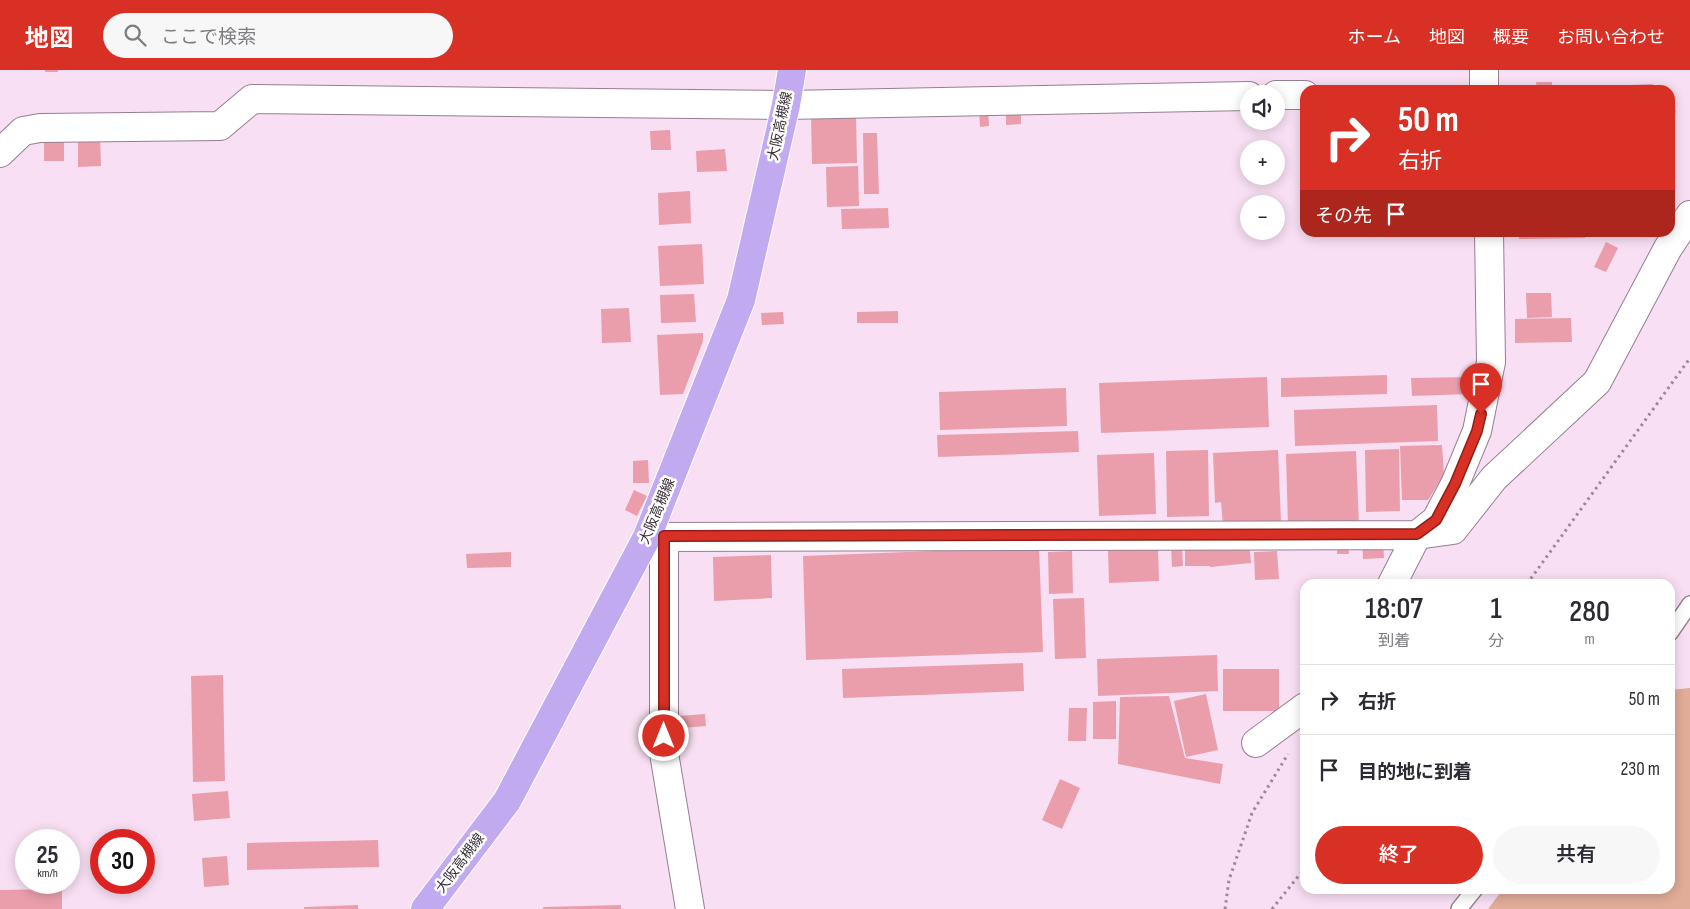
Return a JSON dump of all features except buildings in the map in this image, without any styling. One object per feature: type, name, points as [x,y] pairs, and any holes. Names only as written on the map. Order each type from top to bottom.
[{"type":"main road","name":"大阪高槻線","points":[[425,909],[507,801],[655,537],[741,300],[786,105],[792,70]]},
{"type":"street","points":[[1484,70],[1484,85]]},
{"type":"street","points":[[1285,95],[1300,95]]},
{"type":"street","points":[[0,153],[23,131],[40,128],[220,126],[252,99],[786,105],[1240,96]]},
{"type":"street","points":[[690,909],[664,753],[655,537],[1417,534],[1453,530],[1494,478],[1597,382],[1668,248],[1690,215]]},
{"type":"street","points":[[1394,579],[1417,534],[1436,520],[1455,484],[1477,431],[1490,362],[1489,237]]},
{"type":"street","points":[[1256,743],[1300,711]]},
{"type":"lane","points":[[1675,626],[1690,604]]},
{"type":"lane","points":[[1459,909],[1471,894]]},
{"type":"path","points":[[1531,579],[1690,358]]},
{"type":"path","points":[[1225,909],[1229,880],[1252,813],[1290,750]]},
{"type":"path","points":[[1272,909],[1300,874]]},
{"type":"shaded area","points":[[1690,688],[1690,909],[1488,909],[1499,894],[1675,894],[1675,690]]},
{"type":"route","points":[[664,736],[664,536],[1417,534],[1436,520],[1455,484],[1477,431],[1481,414]]}]
